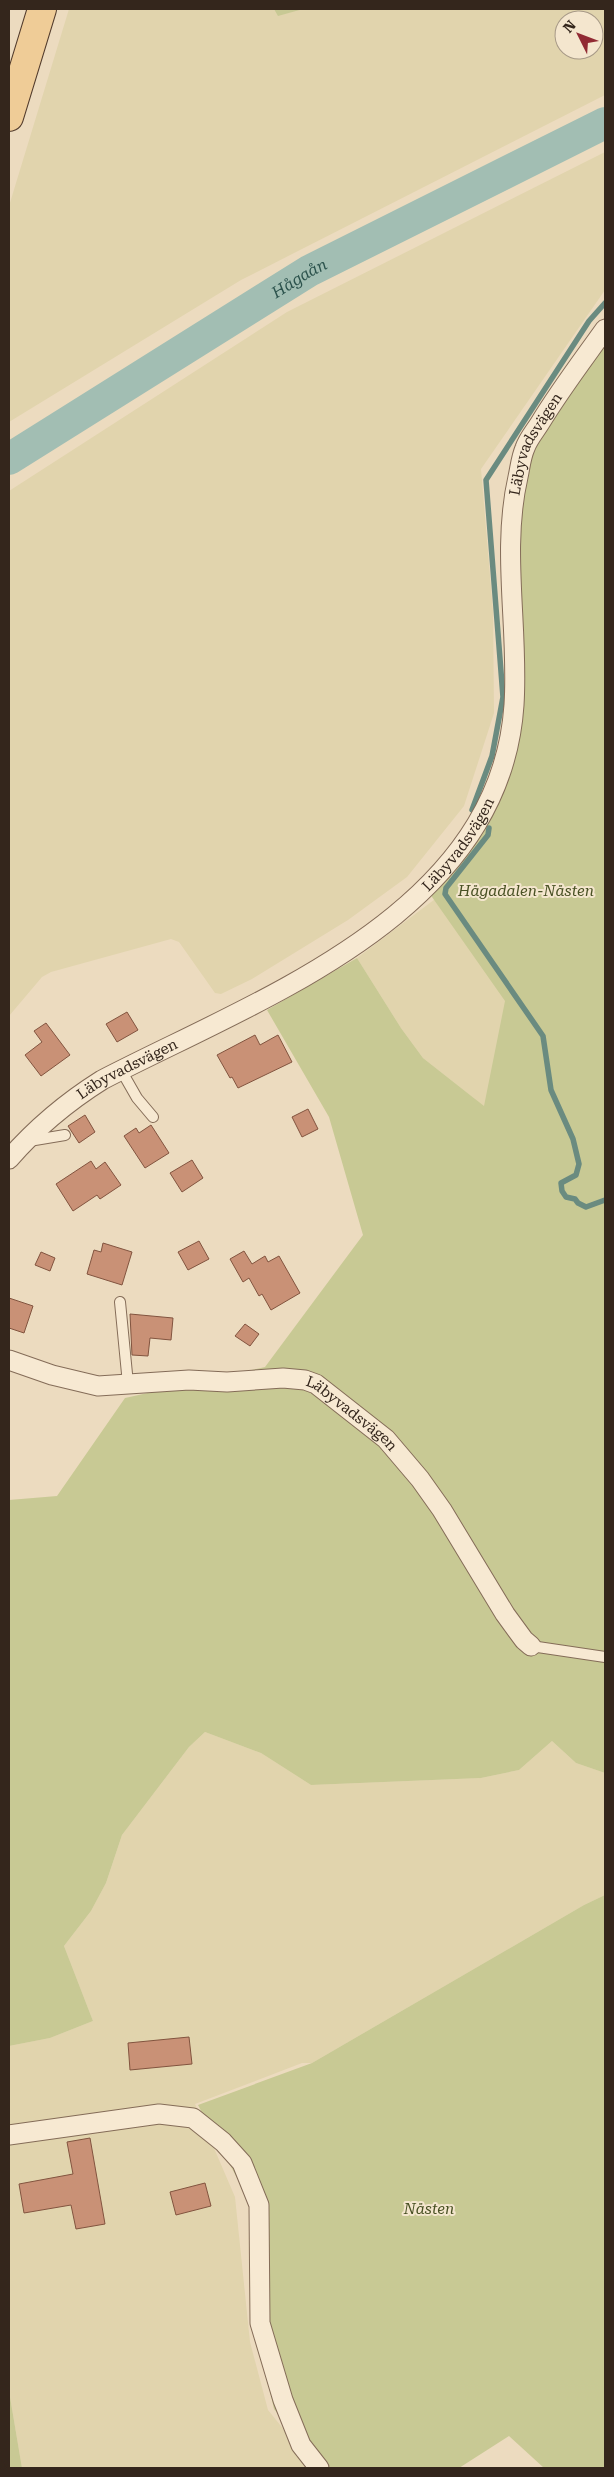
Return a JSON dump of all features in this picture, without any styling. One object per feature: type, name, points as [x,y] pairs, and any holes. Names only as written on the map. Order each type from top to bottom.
[{"type":"main road","points":[[9,117],[42,9]]},
{"type":"street","name":"Läbyvadsvägen","points":[[9,1160],[25,1142],[81,1093],[121,1070],[300,978],[357,943],[421,892],[451,861],[476,826],[495,784],[511,729],[515,687],[511,508],[525,448],[554,398],[605,329]]},
{"type":"street","name":"Läbyvadsvägen","points":[[9,1360],[87,1385],[110,1386],[189,1380],[227,1382],[283,1378],[305,1380],[316,1384],[386,1439],[420,1478],[505,1614],[524,1640],[531,1646]]},
{"type":"street","points":[[9,2135],[159,2114],[193,2118],[224,2142],[242,2163],[259,2205],[260,2323],[286,2409],[301,2445],[319,2468]]},
{"type":"lane","points":[[121,1070],[137,1098],[153,1118]]},
{"type":"lane","points":[[25,1142],[65,1135]]},
{"type":"lane","points":[[120,1302],[128,1384]]},
{"type":"lane","points":[[531,1646],[605,1657]]},
{"type":"shaded area","points":[[69,9],[605,9],[605,95],[241,280],[9,422],[9,206]]},
{"type":"shaded area","points":[[605,152],[605,290],[481,469],[493,611],[494,713],[464,806],[407,877],[348,920],[252,979],[221,994],[215,993],[179,942],[171,939],[51,972],[42,977],[9,1016],[9,491],[287,312]]},
{"type":"shaded area","points":[[447,890],[530,1026],[605,1415],[475,1099],[423,1058],[401,1028],[357,958]]},
{"type":"shaded area","points":[[205,1732],[261,1753],[311,1785],[481,1778],[519,1770],[552,1741],[576,1763],[605,1773],[605,1895],[584,1905],[312,2063],[302,2063],[195,2104],[235,2197],[250,2342],[268,2410],[315,2468],[22,2468],[9,2391],[9,2046],[50,2038],[93,2021],[64,1946],[91,1911],[106,1883],[122,1835],[189,1747]]},
{"type":"green space","points":[[274,9],[303,9],[278,16]]},
{"type":"green space","name":"Hågadalen-Nåsten","points":[[605,324],[605,1773],[576,1763],[552,1741],[519,1770],[481,1778],[311,1785],[261,1753],[205,1732],[189,1747],[122,1835],[106,1883],[91,1911],[64,1946],[93,2021],[50,2038],[9,2046],[9,1500],[57,1496],[125,1398],[265,1367],[363,1235],[329,1117],[267,1010],[357,958],[401,1028],[423,1058],[484,1106],[505,1001],[425,887],[469,834],[503,746],[513,481]]},
{"type":"green space","name":"Nåsten","points":[[605,1895],[605,2468],[544,2468],[509,2436],[459,2468],[323,2468],[274,2409],[254,2321],[252,2206],[198,2105],[312,2063],[584,1905]]},
{"type":"green space","points":[[9,2391],[22,2468],[9,2468]]},
{"type":"building","points":[[127,1012],[138,1030],[117,1042],[106,1024]]},
{"type":"building","points":[[46,1023],[70,1055],[41,1076],[25,1055],[42,1042],[34,1031]]},
{"type":"building","points":[[255,1035],[260,1045],[278,1035],[292,1062],[238,1088],[217,1055]]},
{"type":"building","points":[[308,1109],[318,1129],[302,1137],[292,1117]]},
{"type":"building","points":[[85,1115],[95,1132],[79,1143],[68,1126]]},
{"type":"building","points":[[151,1125],[169,1153],[145,1168],[124,1136],[136,1128],[139,1133]]},
{"type":"building","points":[[192,1160],[203,1178],[182,1192],[170,1173]]},
{"type":"building","points":[[91,1161],[96,1169],[105,1162],[121,1185],[100,1199],[97,1195],[73,1211],[56,1184]]},
{"type":"building","points":[[199,1241],[209,1259],[188,1270],[178,1252]]},
{"type":"building","points":[[103,1243],[132,1252],[122,1285],[87,1274],[94,1250],[101,1252]]},
{"type":"building","points":[[244,1251],[252,1264],[265,1256],[268,1262],[279,1256],[300,1293],[271,1310],[262,1294],[259,1296],[249,1278],[243,1282],[230,1259]]},
{"type":"building","points":[[41,1252],[55,1258],[50,1271],[35,1265]]},
{"type":"building","points":[[9,1298],[33,1306],[24,1333],[9,1328]]},
{"type":"building","points":[[130,1314],[173,1318],[171,1340],[150,1338],[148,1356],[132,1355]]},
{"type":"building","points":[[245,1324],[259,1334],[250,1346],[235,1336]]},
{"type":"building","points":[[189,2037],[192,2064],[130,2070],[128,2043]]},
{"type":"building","points":[[90,2138],[105,2224],[76,2229],[71,2205],[24,2213],[19,2184],[73,2174],[67,2142]]},
{"type":"building","points":[[205,2183],[211,2206],[176,2215],[170,2192]]},
{"type":"waterway","name":"Hågaån","points":[[9,459],[309,271],[605,123]]},
{"type":"waterway","points":[[472,810],[492,756],[503,697],[486,480],[589,321],[605,303]]},
{"type":"waterway","points":[[489,828],[488,835],[446,888],[445,894],[543,1036],[551,1090],[573,1139],[579,1164],[576,1175],[561,1183],[562,1191],[566,1197],[575,1199],[586,1207],[605,1200]]}]
